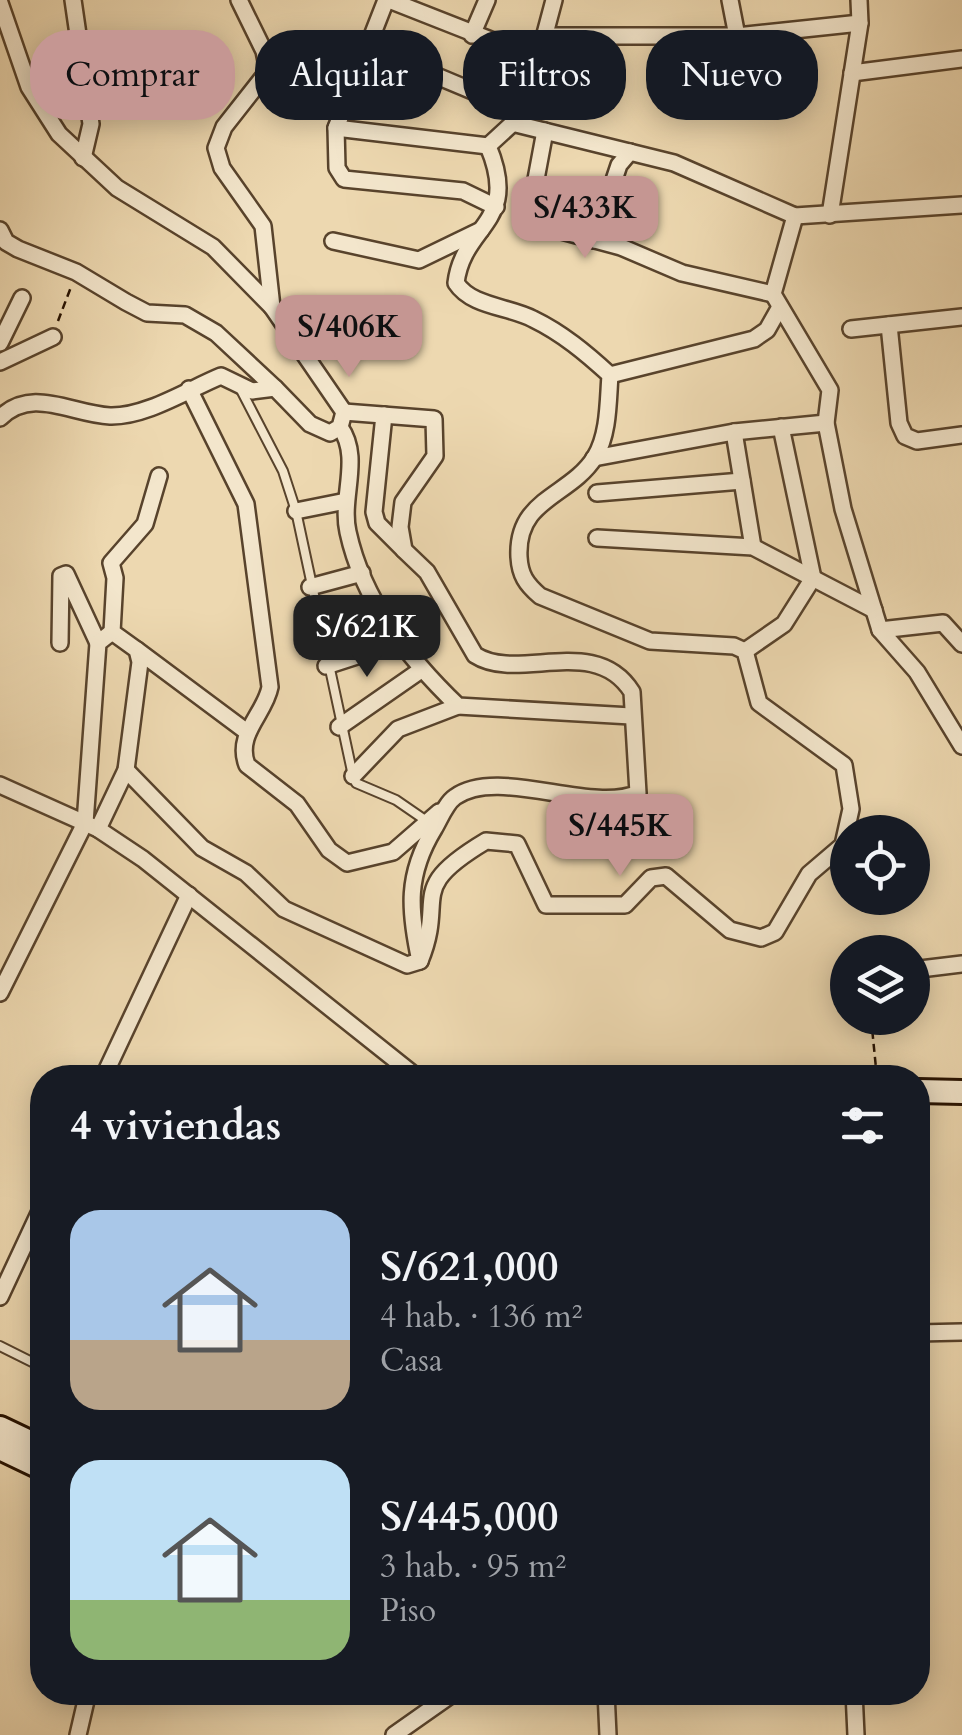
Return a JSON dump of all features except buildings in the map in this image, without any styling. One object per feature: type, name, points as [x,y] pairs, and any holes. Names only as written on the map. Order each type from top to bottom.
[{"type":"street","points":[[73,0],[91,124],[83,158]]},
{"type":"street","points":[[239,0],[264,50],[268,71],[224,127],[216,148],[222,168],[263,226],[272,306]]},
{"type":"street","points":[[373,30],[388,0],[463,31]]},
{"type":"street","points":[[474,30],[487,0]]},
{"type":"street","points":[[546,30],[554,0]]},
{"type":"street","points":[[730,0],[736,30]]},
{"type":"street","points":[[830,215],[860,23],[859,0]]},
{"type":"street","points":[[0,2],[38,104],[83,158],[135,201],[202,238],[272,306],[342,420],[351,448],[346,501],[348,531],[362,573],[420,670],[458,706]]},
{"type":"street","points":[[794,30],[860,23]]},
{"type":"street","points":[[852,73],[962,59]]},
{"type":"street","points":[[339,120],[336,128],[337,168],[344,180],[463,191],[496,206]]},
{"type":"street","points":[[336,128],[488,146],[519,120]]},
{"type":"street","points":[[525,120],[545,131],[674,163],[795,216],[962,205]]},
{"type":"street","points":[[545,131],[528,222],[776,300],[830,390],[826,422],[843,508],[880,630],[917,672],[962,746]]},
{"type":"street","points":[[488,146],[500,174],[496,206],[458,268],[456,284],[464,296],[531,318],[579,346],[610,374]]},
{"type":"street","points":[[594,240],[619,165],[630,152]]},
{"type":"street","points":[[610,374],[754,340],[767,330],[795,216]]},
{"type":"street","points":[[333,242],[419,260],[485,228]]},
{"type":"street","points":[[2,241],[76,272],[147,312],[185,316],[216,333],[310,424],[330,433],[342,420],[384,415],[434,420],[438,444],[435,456],[404,502],[400,527],[404,550]]},
{"type":"street","points":[[0,343],[22,298]]},
{"type":"street","points":[[852,330],[962,317]]},
{"type":"street","points":[[889,325],[899,423],[904,436],[916,440],[962,435]]},
{"type":"street","points":[[0,362],[53,337]]},
{"type":"street","points":[[610,374],[607,420],[594,458],[528,516],[520,533],[519,551],[526,585],[540,596],[640,637],[745,650],[784,624],[813,578],[781,426]]},
{"type":"street","points":[[0,418],[13,406],[28,400],[113,416],[221,376],[263,393],[275,388]]},
{"type":"street","points":[[189,390],[238,481],[255,548],[270,687],[267,703],[247,732],[243,755],[247,765],[297,804],[338,860],[364,862],[393,852],[452,798],[469,790],[494,788],[570,795],[638,793],[628,685],[598,667],[568,659],[487,663],[475,656],[427,572],[377,523],[374,512],[384,415]]},
{"type":"street","points":[[594,458],[734,432],[826,422]]},
{"type":"street","points":[[734,432],[753,547]]},
{"type":"street","points":[[98,643],[112,632],[116,605],[111,563],[144,524],[159,476]]},
{"type":"street","points":[[597,493],[742,481]]},
{"type":"street","points":[[296,511],[346,501]]},
{"type":"street","points":[[597,538],[753,547],[874,610]]},
{"type":"street","points":[[310,586],[362,573]]},
{"type":"street","points":[[60,643],[61,576],[66,574],[98,643],[91,826]]},
{"type":"street","points":[[880,630],[943,623],[962,644]]},
{"type":"street","points":[[112,632],[247,732]]},
{"type":"street","points":[[326,666],[400,642]]},
{"type":"street","points":[[0,993],[126,770],[140,662],[137,650]]},
{"type":"street","points":[[420,961],[428,943],[429,894],[439,877],[486,841],[517,844],[546,905],[625,905],[651,878],[666,876],[730,930],[762,938],[775,932],[808,874],[844,845],[851,809],[844,765],[759,703],[745,650]]},
{"type":"street","points":[[339,727],[420,670]]},
{"type":"street","points":[[353,776],[398,730],[458,706],[631,716]]},
{"type":"street","points":[[126,770],[202,848],[246,873],[284,909],[406,964],[420,961]]},
{"type":"street","points":[[0,785],[91,826],[190,894],[397,1065]]},
{"type":"street","points":[[420,961],[409,903],[410,880],[422,849],[452,798]]},
{"type":"street","points":[[109,1065],[190,894]]},
{"type":"street","points":[[930,968],[962,964]]},
{"type":"street","points":[[930,1091],[962,1092]]},
{"type":"street","points":[[0,1297],[30,1233]]},
{"type":"street","points":[[930,1333],[962,1332]]},
{"type":"street","points":[[0,1428],[30,1442]]},
{"type":"street","points":[[0,1448],[30,1462]]},
{"type":"street","points":[[78,1735],[85,1705]]},
{"type":"street","points":[[394,1735],[437,1705]]},
{"type":"street","points":[[607,1705],[608,1735]]},
{"type":"street","points":[[855,1705],[856,1735]]},
{"type":"lane","points":[[237,382],[284,471],[296,511],[339,727],[356,783],[396,800],[428,822]]},
{"type":"lane","points":[[0,1346],[30,1360]]},
{"type":"path","points":[[53,337],[76,272]]},
{"type":"path","points":[[873,1035],[876,1065]]}]
